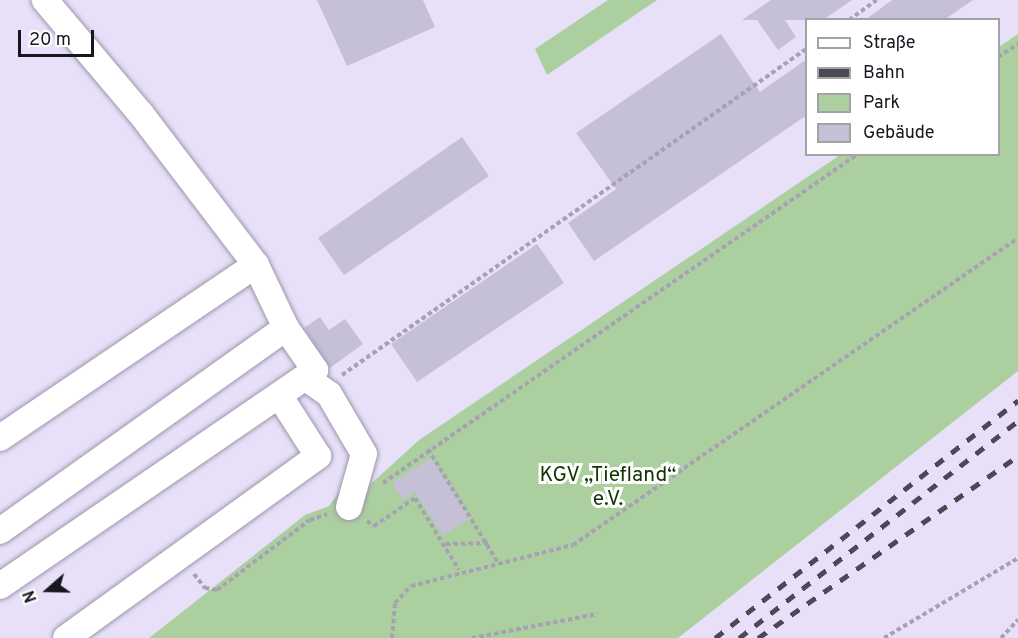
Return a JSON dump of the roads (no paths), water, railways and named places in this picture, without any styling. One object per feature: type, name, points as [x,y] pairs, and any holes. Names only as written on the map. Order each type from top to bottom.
[{"type":"lane","points":[[45,0],[140,113],[256,265],[311,374],[329,394],[364,454],[349,507]]},
{"type":"lane","points":[[0,438],[256,265]]},
{"type":"lane","points":[[0,531],[286,328]]},
{"type":"lane","points":[[0,586],[311,374]]},
{"type":"lane","points":[[66,638],[180,558],[318,456],[279,395]]},
{"type":"railway","points":[[715,638],[1018,400]]},
{"type":"railway","points":[[739,638],[1018,421]]},
{"type":"railway","points":[[758,638],[1018,456]]},
{"type":"park label","name":"KGV „Tiefland“ e.V.","points":[[608,488]]}]
